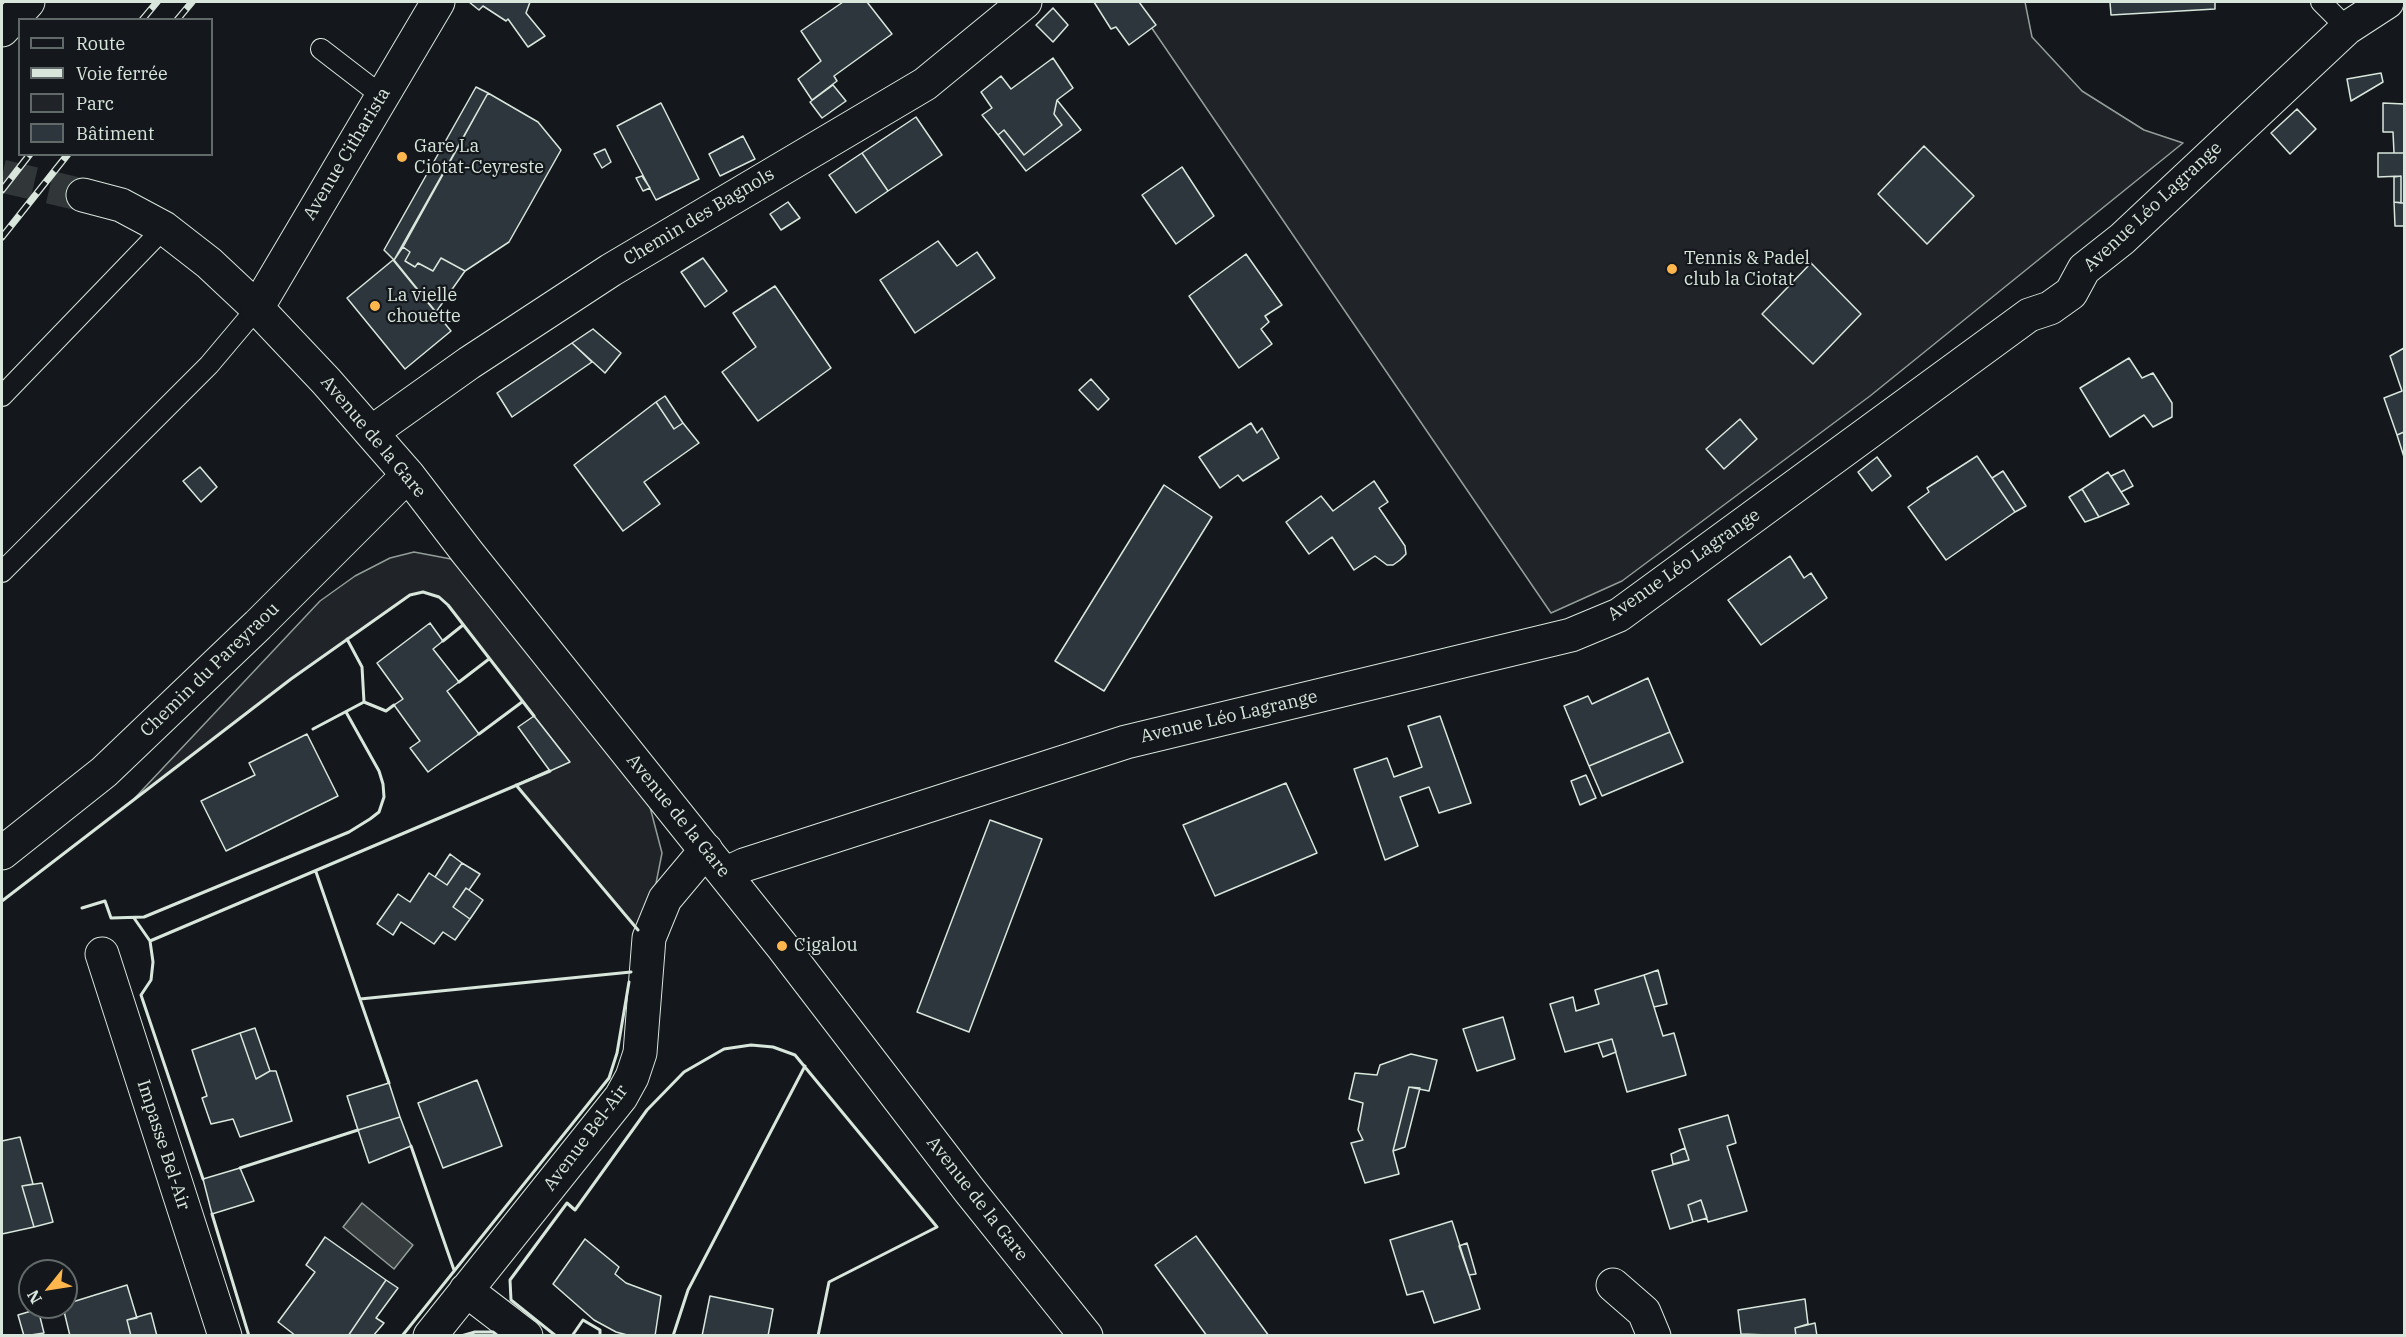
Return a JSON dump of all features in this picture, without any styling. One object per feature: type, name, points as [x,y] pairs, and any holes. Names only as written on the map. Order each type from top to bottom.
[{"type":"street","points":[[2,30],[28,2]]},
{"type":"street","name":"Avenue Citharista","points":[[257,308],[438,2]]},
{"type":"street","name":"Chemin des Bagnols","points":[[372,432],[469,363],[611,270],[925,84],[1025,2]]},
{"type":"street","name":"Avenue Léo Lagrange","points":[[715,862],[744,865],[1126,742],[1571,635],[1619,615],[2029,315],[2050,308],[2071,293],[2084,269],[2122,239],[2347,28],[2387,2]]},
{"type":"street","name":"Avenue de la Gare","points":[[83,195],[121,205],[164,228],[209,263],[257,308],[372,432],[715,862],[969,1190],[1086,1335]]},
{"type":"street","name":"Chemin du Pareyraou","points":[[2,854],[104,772],[258,625],[408,475]]},
{"type":"street","name":"Avenue Bel-Air","points":[[430,1335],[621,1097],[632,1077],[640,1053],[649,938],[665,899],[715,862]]},
{"type":"street","name":"Impasse Bel-Air","points":[[102,954],[225,1335]]},
{"type":"street","points":[[1613,1284],[1644,1312],[1654,1335]]},
{"type":"street","points":[[466,1290],[526,1335]]},
{"type":"lane","points":[[2321,2],[2347,28]]},
{"type":"lane","points":[[321,49],[382,96]]},
{"type":"lane","points":[[2,396],[164,228]]},
{"type":"lane","points":[[2,572],[208,365],[257,308]]},
{"type":"green space","name":"Tennis & Padel club la Ciotat","points":[[1134,2],[2025,2],[2032,37],[2082,91],[2144,130],[2183,143],[1870,396],[1622,581],[1551,613]]},
{"type":"green space","points":[[414,552],[451,559],[650,807],[662,853],[647,929],[641,934],[516,785],[569,761],[448,605],[439,597],[423,592],[410,595],[291,679],[131,802],[320,601],[355,576],[390,558]]},
{"type":"shaded area","points":[[362,1203],[413,1245],[394,1269],[343,1227]]},
{"type":"building","points":[[469,2],[530,2],[526,13],[545,36],[528,47],[508,19],[506,21],[483,6],[479,10]]},
{"type":"building","points":[[843,2],[867,2],[892,34],[834,76],[837,81],[812,100],[798,79],[821,61],[801,31]]},
{"type":"building","points":[[1094,2],[1139,2],[1156,25],[1129,45],[1116,27],[1111,29]]},
{"type":"building","points":[[2110,2],[2215,2],[2215,9],[2111,15]]},
{"type":"building","points":[[1053,8],[1068,25],[1053,42],[1036,25]]},
{"type":"building","points":[[1053,58],[1073,88],[1057,100],[1054,114],[1062,125],[1024,155],[1004,130],[998,135],[982,115],[992,108],[981,92],[1001,76],[1011,89]]},
{"type":"building","points":[[2381,73],[2383,82],[2351,101],[2347,79]]},
{"type":"building","points":[[833,85],[846,101],[822,118],[810,102]]},
{"type":"building","points":[[476,87],[488,93],[394,260],[384,250]]},
{"type":"building","points":[[488,93],[538,122],[561,150],[509,242],[465,271],[441,258],[433,271],[418,263],[415,267],[405,261],[410,252],[403,247]]},
{"type":"building","points":[[1057,100],[1081,130],[1026,171],[998,135],[1004,130],[1024,155],[1062,125],[1054,114]]},
{"type":"building","points":[[661,103],[699,179],[656,200],[617,126]]},
{"type":"building","points":[[2383,103],[2404,104],[2404,153],[2394,153],[2393,132],[2383,132]]},
{"type":"building","points":[[2297,109],[2316,129],[2290,154],[2271,133]]},
{"type":"building","points":[[916,117],[942,155],[888,191],[862,153]]},
{"type":"building","points":[[743,136],[755,159],[720,176],[709,154]]},
{"type":"building","points":[[1924,146],[1974,196],[1927,244],[1878,194]]},
{"type":"building","points":[[605,149],[611,162],[602,168],[594,154]]},
{"type":"building","points":[[862,153],[888,191],[856,213],[829,175]]},
{"type":"building","points":[[2378,153],[2404,153],[2404,203],[2401,203],[2401,176],[2378,177]]},
{"type":"building","points":[[1182,167],[1214,216],[1176,244],[1142,195]]},
{"type":"building","points":[[642,176],[650,188],[643,191],[636,178]]},
{"type":"building","points":[[2401,176],[2401,203],[2394,202],[2394,177]]},
{"type":"building","points":[[788,202],[800,218],[781,230],[770,214]]},
{"type":"building","points":[[2394,202],[2404,203],[2404,226],[2395,226]]},
{"type":"building","points":[[938,241],[957,266],[977,252],[995,278],[915,333],[880,280]]},
{"type":"building","points":[[403,247],[410,252],[405,261],[415,267],[418,263],[433,271],[441,258],[465,271],[436,312],[394,260]]},
{"type":"building","points":[[1246,254],[1282,305],[1265,316],[1269,322],[1261,329],[1272,344],[1239,368],[1189,296]]},
{"type":"building","points":[[703,258],[727,291],[705,307],[681,272]]},
{"type":"building","points":[[393,260],[451,331],[405,369],[347,298]]},
{"type":"building","points":[[1811,263],[1861,314],[1813,364],[1762,314]]},
{"type":"building","points":[[775,286],[831,368],[758,421],[722,372],[756,347],[733,313]]},
{"type":"building","points":[[593,329],[621,353],[605,373],[572,343]]},
{"type":"building","points":[[572,343],[592,362],[512,417],[497,393]]},
{"type":"building","points":[[2404,348],[2404,432],[2397,435],[2384,398],[2402,391],[2390,356]]},
{"type":"building","points":[[2129,358],[2142,378],[2153,373],[2172,403],[2172,417],[2153,427],[2144,415],[2110,437],[2080,388]]},
{"type":"building","points":[[1091,379],[1109,399],[1098,410],[1079,390]]},
{"type":"building","points":[[665,396],[683,423],[674,429],[656,402]]},
{"type":"building","points":[[656,402],[674,429],[683,423],[699,443],[644,482],[660,504],[623,531],[574,465]]},
{"type":"building","points":[[1740,419],[1757,439],[1724,469],[1706,449]]},
{"type":"building","points":[[1251,423],[1257,433],[1262,428],[1279,458],[1243,481],[1238,475],[1220,488],[1199,457]]},
{"type":"building","points":[[2404,432],[2404,457],[2397,435]]},
{"type":"building","points":[[1977,456],[2015,512],[1946,560],[1908,507],[1929,492],[1927,488]]},
{"type":"building","points":[[1877,457],[1891,476],[1872,491],[1858,472]]},
{"type":"building","points":[[200,467],[217,487],[201,502],[183,481]]},
{"type":"building","points":[[2124,470],[2133,486],[2121,492],[2111,476]]},
{"type":"building","points":[[2003,471],[2026,506],[2015,512],[1992,478]]},
{"type":"building","points":[[2108,472],[2129,504],[2099,517],[2082,489]]},
{"type":"building","points":[[1374,481],[1388,502],[1379,508],[1405,546],[1406,554],[1393,565],[1387,565],[1375,556],[1354,570],[1332,537],[1309,554],[1286,522],[1321,496],[1333,511]]},
{"type":"building","points":[[1164,485],[1212,517],[1104,691],[1055,661]]},
{"type":"building","points":[[2082,489],[2099,517],[2085,522],[2069,497]]},
{"type":"building","points":[[1790,556],[1804,578],[1811,573],[1827,598],[1761,645],[1728,600]]},
{"type":"building","points":[[430,623],[443,641],[433,649],[459,682],[447,691],[479,734],[428,772],[410,748],[420,741],[394,705],[403,699],[377,663]]},
{"type":"building","points":[[1648,678],[1670,732],[1589,766],[1564,706],[1588,696],[1592,704]]},
{"type":"building","points":[[534,716],[570,762],[550,771],[518,727]]},
{"type":"building","points":[[1440,716],[1471,803],[1439,813],[1429,787],[1400,797],[1418,846],[1385,860],[1354,769],[1387,758],[1394,777],[1422,767],[1408,726]]},
{"type":"building","points":[[1670,732],[1683,762],[1602,796],[1589,766]]},
{"type":"building","points":[[307,734],[338,796],[226,851],[201,801],[255,775],[249,763]]},
{"type":"building","points":[[1586,775],[1596,798],[1580,805],[1571,781]]},
{"type":"building","points":[[1286,783],[1317,853],[1215,896],[1183,825]]},
{"type":"building","points":[[990,820],[1042,839],[969,1032],[917,1012]]},
{"type":"building","points":[[450,854],[462,863],[447,885],[435,877]]},
{"type":"building","points":[[462,863],[480,874],[469,890],[466,888],[453,907],[470,919],[455,940],[443,932],[434,944],[401,922],[393,935],[377,924],[398,894],[410,902],[429,873],[447,885]]},
{"type":"building","points":[[466,888],[483,900],[470,919],[453,907]]},
{"type":"building","points":[[1658,970],[1667,1004],[1654,1007],[1644,975]]},
{"type":"building","points":[[1644,975],[1663,1036],[1674,1033],[1686,1075],[1627,1092],[1612,1039],[1565,1052],[1550,1004],[1573,997],[1576,1011],[1599,1004],[1595,990]]},
{"type":"building","points":[[1503,1017],[1515,1059],[1477,1071],[1463,1029]]},
{"type":"building","points":[[255,1028],[270,1071],[256,1079],[240,1033]]},
{"type":"building","points":[[240,1033],[256,1079],[270,1071],[276,1071],[292,1121],[240,1137],[233,1119],[211,1124],[202,1098],[207,1096],[192,1050]]},
{"type":"building","points":[[1612,1039],[1616,1052],[1603,1057],[1598,1043]]},
{"type":"building","points":[[1411,1054],[1437,1060],[1429,1091],[1409,1087],[1393,1151],[1399,1174],[1365,1183],[1351,1143],[1363,1140],[1358,1130],[1363,1103],[1349,1099],[1355,1073],[1377,1075],[1380,1065]]},
{"type":"building","points":[[477,1080],[502,1146],[443,1168],[418,1103]]},
{"type":"building","points":[[389,1083],[400,1117],[358,1130],[347,1096]]},
{"type":"building","points":[[1409,1087],[1420,1088],[1405,1147],[1393,1151]]},
{"type":"building","points":[[1728,1115],[1736,1143],[1727,1146],[1747,1211],[1708,1222],[1701,1200],[1688,1205],[1693,1222],[1670,1229],[1652,1171],[1689,1160],[1679,1129]]},
{"type":"building","points":[[400,1117],[411,1146],[369,1163],[358,1130]]},
{"type":"building","points":[[20,1137],[33,1184],[22,1186],[34,1227],[2,1234],[2,1141]]},
{"type":"building","points":[[1685,1148],[1689,1160],[1673,1164],[1671,1154]]},
{"type":"building","points":[[240,1168],[254,1201],[212,1214],[203,1179]]},
{"type":"building","points":[[42,1183],[53,1222],[34,1227],[22,1186]]},
{"type":"building","points":[[1701,1200],[1707,1218],[1693,1222],[1688,1205]]},
{"type":"building","points":[[1452,1221],[1480,1309],[1434,1323],[1423,1291],[1407,1295],[1390,1240]]},
{"type":"building","points":[[1196,1236],[1269,1336],[1207,1336],[1155,1265]]},
{"type":"building","points":[[325,1237],[386,1280],[348,1336],[296,1336],[278,1322],[315,1272],[306,1265]]},
{"type":"building","points":[[585,1239],[619,1267],[615,1274],[626,1283],[661,1296],[655,1336],[631,1336],[616,1332],[594,1320],[553,1284]]},
{"type":"building","points":[[1467,1243],[1476,1274],[1469,1275],[1459,1246]]},
{"type":"building","points":[[386,1280],[398,1288],[376,1318],[384,1323],[373,1336],[348,1336]]},
{"type":"building","points":[[127,1285],[137,1318],[127,1320],[131,1336],[70,1336],[66,1319],[78,1319],[78,1300]]},
{"type":"building","points":[[710,1296],[773,1309],[768,1336],[702,1336]]},
{"type":"building","points":[[1805,1299],[1808,1324],[1795,1328],[1796,1336],[1741,1334],[1738,1310]]},
{"type":"building","points":[[151,1313],[157,1336],[131,1336],[127,1320]]},
{"type":"building","points":[[19,1319],[40,1319],[44,1333],[24,1336]]},
{"type":"building","points":[[1815,1323],[1817,1336],[1796,1336],[1795,1328]]},
{"type":"tunnel","points":[[2,176],[83,195]]},
{"type":"railway","points":[[144,18],[157,2]]},
{"type":"railway","points":[[179,18],[192,2]]},
{"type":"railway","points":[[2,190],[28,156]]},
{"type":"railway","points":[[2,237],[66,156]]},
{"type":"wall","points":[[2,901],[291,679],[410,595],[423,592],[439,597],[448,605],[534,716]]},
{"type":"wall","points":[[443,641],[463,625]]},
{"type":"wall","points":[[313,729],[364,702],[362,667],[347,639]]},
{"type":"wall","points":[[459,682],[489,659]]},
{"type":"wall","points":[[364,702],[386,711],[394,705]]},
{"type":"wall","points":[[479,734],[522,702]]},
{"type":"wall","points":[[82,908],[105,901],[111,918],[144,917],[349,832],[370,819],[379,812],[384,797],[383,784],[379,771],[346,712]]},
{"type":"wall","points":[[203,1179],[141,995],[151,980],[153,962],[150,941],[550,771]]},
{"type":"wall","points":[[516,785],[638,930]]},
{"type":"wall","points":[[316,872],[389,1083]]},
{"type":"wall","points":[[134,918],[150,941]]},
{"type":"wall","points":[[360,999],[631,972]]},
{"type":"wall","points":[[402,1336],[609,1078],[617,1053],[629,982]]},
{"type":"wall","points":[[556,1336],[511,1300],[510,1280],[567,1203],[575,1210],[647,1110],[684,1072],[724,1049],[751,1045],[773,1047],[795,1055],[937,1227],[829,1282],[818,1336]]},
{"type":"wall","points":[[673,1336],[688,1290],[805,1066]]},
{"type":"wall","points":[[240,1168],[358,1130]]},
{"type":"wall","points":[[411,1146],[454,1270]]},
{"type":"wall","points":[[212,1214],[249,1336]]},
{"type":"wall","points":[[572,1336],[583,1320],[600,1330],[600,1336]]},
{"type":"wall","points":[[461,1336],[475,1332],[493,1332],[498,1336]]},
{"type":"place","name":"Gare La Ciotat-Ceyreste","points":[[402,157]]},
{"type":"place","name":"Tennis & Padel club la Ciotat","points":[[1672,269]]},
{"type":"place","name":"La vielle chouette","points":[[375,306]]},
{"type":"place","name":"Cigalou","points":[[782,946]]}]
